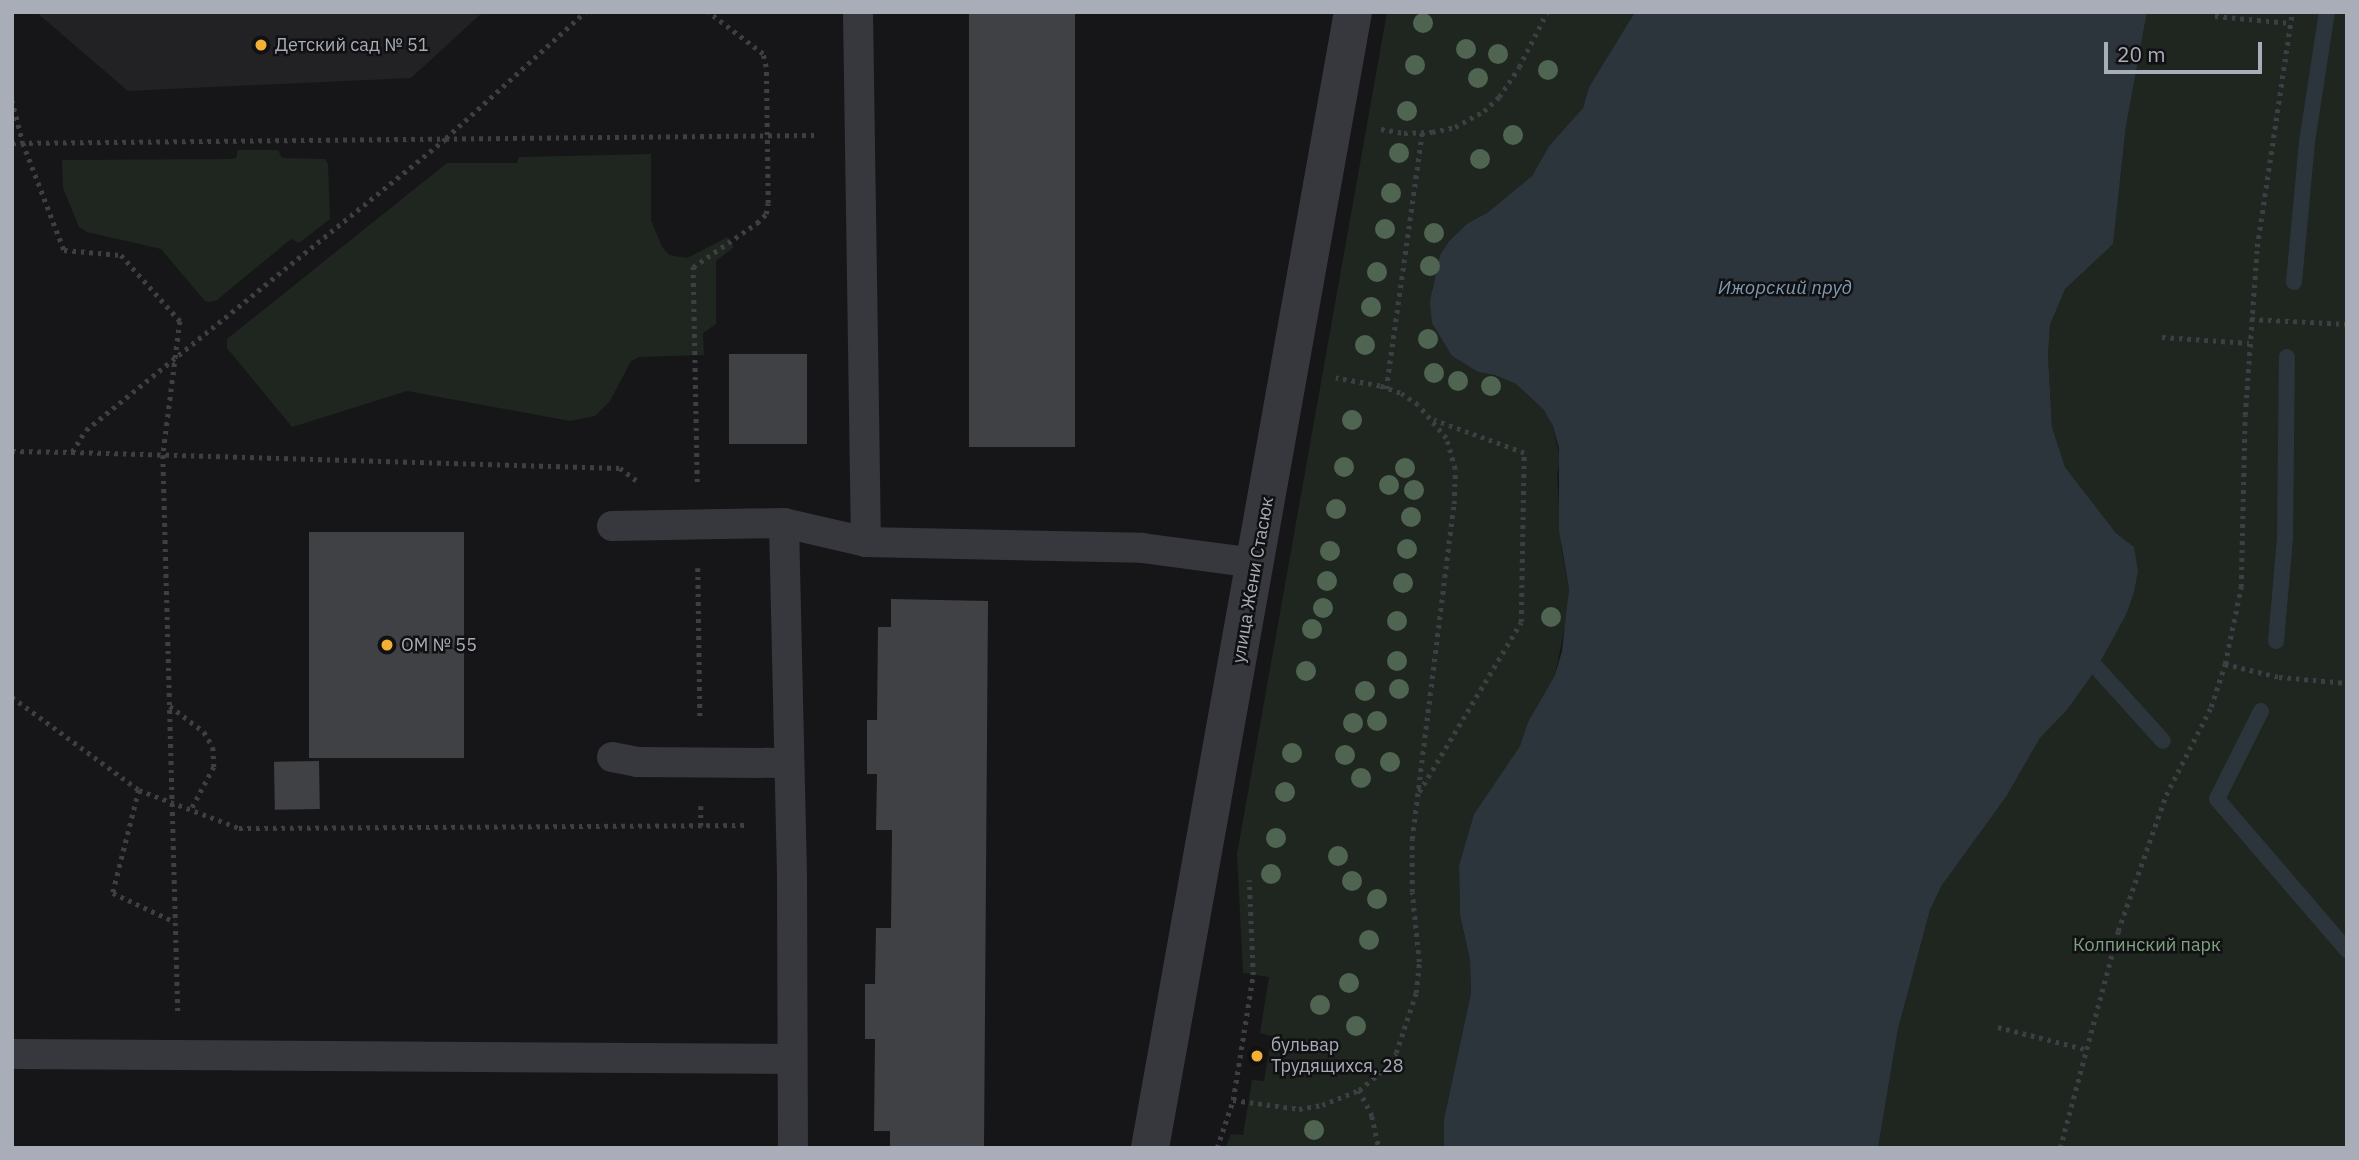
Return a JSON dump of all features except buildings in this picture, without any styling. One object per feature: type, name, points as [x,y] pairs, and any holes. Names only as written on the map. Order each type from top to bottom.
[{"type":"street","name":"улица Жени Стасюк","points":[[1150,1148],[1353,12]]},
{"type":"lane","points":[[858,12],[866,542]]},
{"type":"lane","points":[[611,526],[784,523],[866,542],[1142,548],[1256,563]]},
{"type":"lane","points":[[784,523],[791,825],[793,1148]]},
{"type":"lane","points":[[612,757],[636,762],[789,763]]},
{"type":"lane","points":[[12,1054],[792,1059]]},
{"type":"path","points":[[72,452],[86,430],[446,138],[585,12]]},
{"type":"path","points":[[702,826],[693,267],[766,214],[767,135],[766,67],[763,54],[708,12]]},
{"type":"path","points":[[1377,128],[1422,133],[1455,127],[1491,105],[1519,67],[1547,12]]},
{"type":"path","points":[[2060,1148],[2118,931],[2166,795],[2211,707],[2225,664],[2241,587],[2249,343],[2257,247],[2292,12]]},
{"type":"path","points":[[2215,16],[2291,23]]},
{"type":"path","points":[[12,100],[23,143],[64,250],[121,256],[180,321],[163,454],[179,1055]]},
{"type":"path","points":[[1386,389],[1422,133]]},
{"type":"path","points":[[12,143],[859,134]]},
{"type":"path","points":[[2251,320],[2347,324]]},
{"type":"path","points":[[2162,337],[2249,343]]},
{"type":"path","points":[[1332,378],[1386,389],[1410,400],[1433,419],[1524,453],[1521,622],[1418,793]]},
{"type":"path","points":[[1233,1100],[1298,1109],[1322,1105],[1359,1090],[1385,1069],[1396,1053],[1416,993],[1418,943],[1412,859],[1456,481],[1450,447],[1433,419]]},
{"type":"path","points":[[12,451],[621,468],[697,525]]},
{"type":"path","points":[[2225,664],[2279,677],[2347,683]]},
{"type":"path","points":[[12,697],[139,790],[239,828],[791,825]]},
{"type":"path","points":[[169,705],[204,732],[213,747],[214,767],[191,810]]},
{"type":"path","points":[[139,790],[113,893],[175,922]]},
{"type":"path","points":[[1217,1148],[1233,1100],[1254,975]]},
{"type":"path","points":[[1998,1027],[2085,1050]]},
{"type":"path","points":[[1359,1090],[1372,1116],[1380,1148]]},
{"type":"shaded area","name":"Детский сад № 51","points":[[36,12],[483,12],[411,78],[128,91]]},
{"type":"green space","points":[[1387,12],[1635,12],[1589,87],[1583,108],[1549,146],[1532,176],[1487,213],[1468,223],[1449,241],[1440,255],[1432,291],[1432,323],[1452,356],[1478,372],[1495,375],[1516,384],[1543,409],[1553,426],[1560,459],[1557,475],[1562,552],[1569,589],[1567,616],[1555,675],[1528,722],[1520,746],[1474,814],[1459,865],[1460,915],[1470,960],[1471,993],[1444,1119],[1444,1148],[1225,1148],[1231,1134],[1243,1135],[1252,1080],[1264,1081],[1272,1036],[1260,1033],[1269,977],[1243,973],[1237,854]]},
{"type":"green space","name":"Колпинский парк","points":[[2147,12],[2347,12],[2347,1148],[1878,1148],[1898,1029],[1930,910],[1942,885],[2006,797],[2040,738],[2067,710],[2097,668],[2126,615],[2134,547],[2116,533],[2065,467],[2052,427],[2048,355],[2050,325],[2065,288],[2113,243],[2126,126]]},
{"type":"green space","points":[[238,150],[278,150],[282,158],[325,159],[328,164],[330,219],[299,243],[291,239],[217,300],[210,302],[205,301],[161,249],[87,232],[79,227],[63,188],[62,160],[231,159],[236,158]]},
{"type":"green space","points":[[651,154],[651,220],[662,247],[669,255],[687,258],[728,237],[734,247],[716,261],[716,324],[703,333],[704,355],[639,357],[631,361],[610,401],[595,416],[570,421],[407,391],[292,427],[227,348],[227,339],[447,163],[517,163],[519,157]]},
{"type":"water","name":"Ижорский пруд","points":[[1635,12],[2147,12],[2126,126],[2113,244],[2065,289],[2050,325],[2048,355],[2052,427],[2065,467],[2116,533],[2134,547],[2138,571],[2134,592],[2126,615],[2097,668],[2067,710],[2040,738],[2006,797],[1942,885],[1930,910],[1898,1029],[1878,1148],[1444,1148],[1444,1119],[1471,993],[1470,960],[1460,915],[1459,865],[1474,814],[1520,746],[1528,722],[1555,675],[1562,651],[1569,589],[1559,530],[1559,448],[1553,426],[1543,409],[1516,384],[1495,375],[1478,372],[1452,356],[1432,323],[1430,301],[1440,255],[1449,241],[1468,223],[1487,213],[1532,176],[1549,146],[1583,108],[1589,87]]},
{"type":"waterway","points":[[2294,282],[2307,142],[2327,12]]},
{"type":"waterway","points":[[2276,641],[2285,538],[2287,357]]},
{"type":"waterway","points":[[2097,668],[2163,741]]},
{"type":"waterway","points":[[2261,711],[2217,799],[2347,950]]},
{"type":"place","name":"Детский сад № 51","points":[[261,45]]},
{"type":"place","name":"ОМ № 55","points":[[387,645]]},
{"type":"place","name":"бульвар Трудящихся, 28","points":[[1257,1056]]}]
